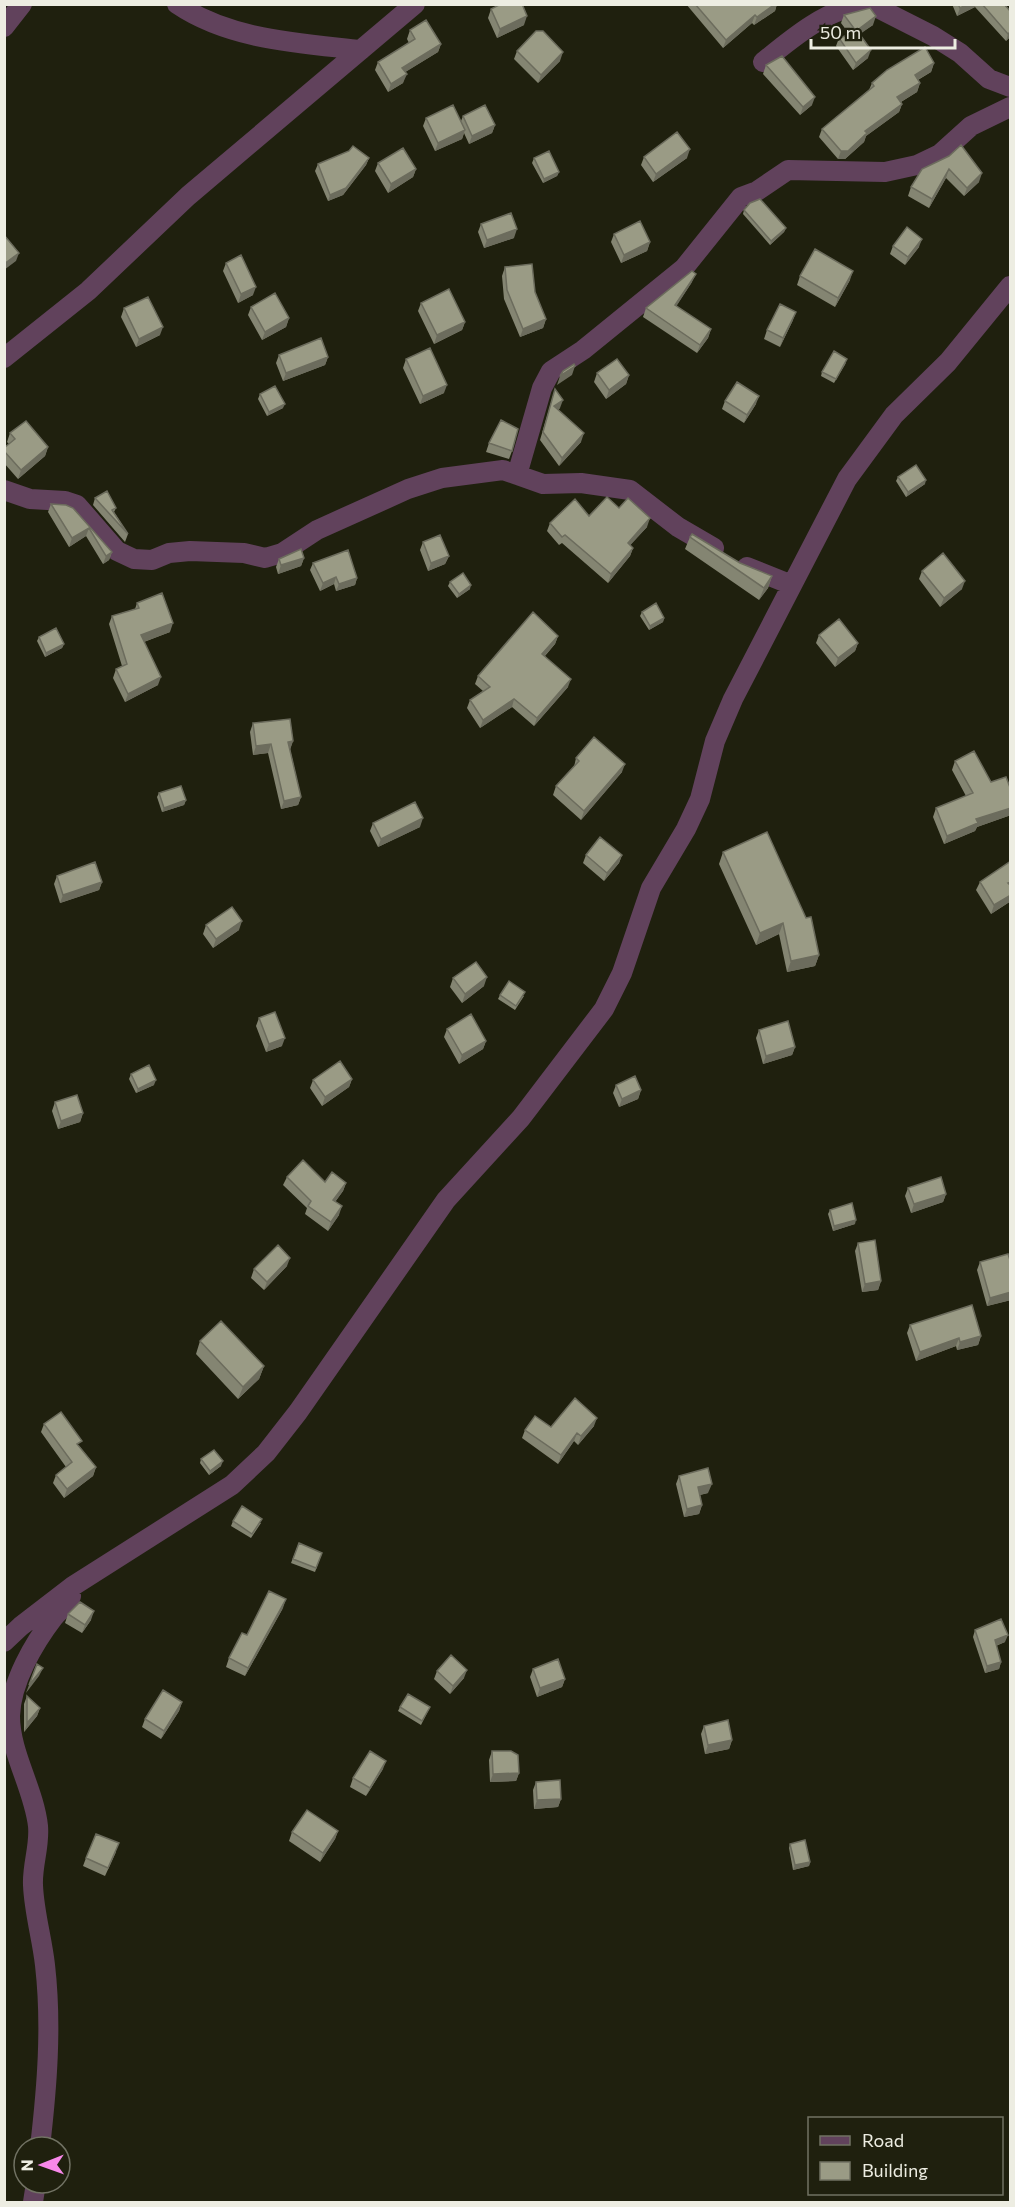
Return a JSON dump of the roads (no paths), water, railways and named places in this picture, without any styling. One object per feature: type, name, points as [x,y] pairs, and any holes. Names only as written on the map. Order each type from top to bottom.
[{"type":"street","points":[[4,27],[22,4]]},
{"type":"street","points":[[177,4],[207,23],[233,30],[361,50]]},
{"type":"street","points":[[4,358],[88,291],[188,196],[415,4]]},
{"type":"street","points":[[763,62],[784,44],[847,6],[865,4]]},
{"type":"street","points":[[870,4],[933,36],[960,53],[988,79],[1011,87]]},
{"type":"street","points":[[517,475],[542,388],[551,371],[583,350],[684,268],[741,196],[757,190],[789,170],[885,172],[917,165],[940,154],[970,126],[1011,107]]},
{"type":"street","points":[[4,1642],[73,1586],[232,1485],[266,1453],[298,1412],[446,1200],[521,1118],[604,1009],[622,973],[651,888],[686,829],[700,799],[715,741],[733,699],[847,479],[871,443],[894,415],[948,362],[1011,286]]},
{"type":"street","points":[[4,490],[30,499],[65,501],[77,505],[117,551],[134,559],[152,560],[169,553],[190,551],[244,554],[265,558],[282,553],[318,530],[408,489],[442,478],[503,470],[543,484],[581,483],[630,490],[678,527],[742,565],[792,585]]},
{"type":"street","points":[[41,2135],[45,2103],[48,2011],[45,1964],[36,1918],[33,1881],[38,1827],[14,1743],[10,1716],[21,1674],[54,1617],[69,1602],[73,1586]]}]
